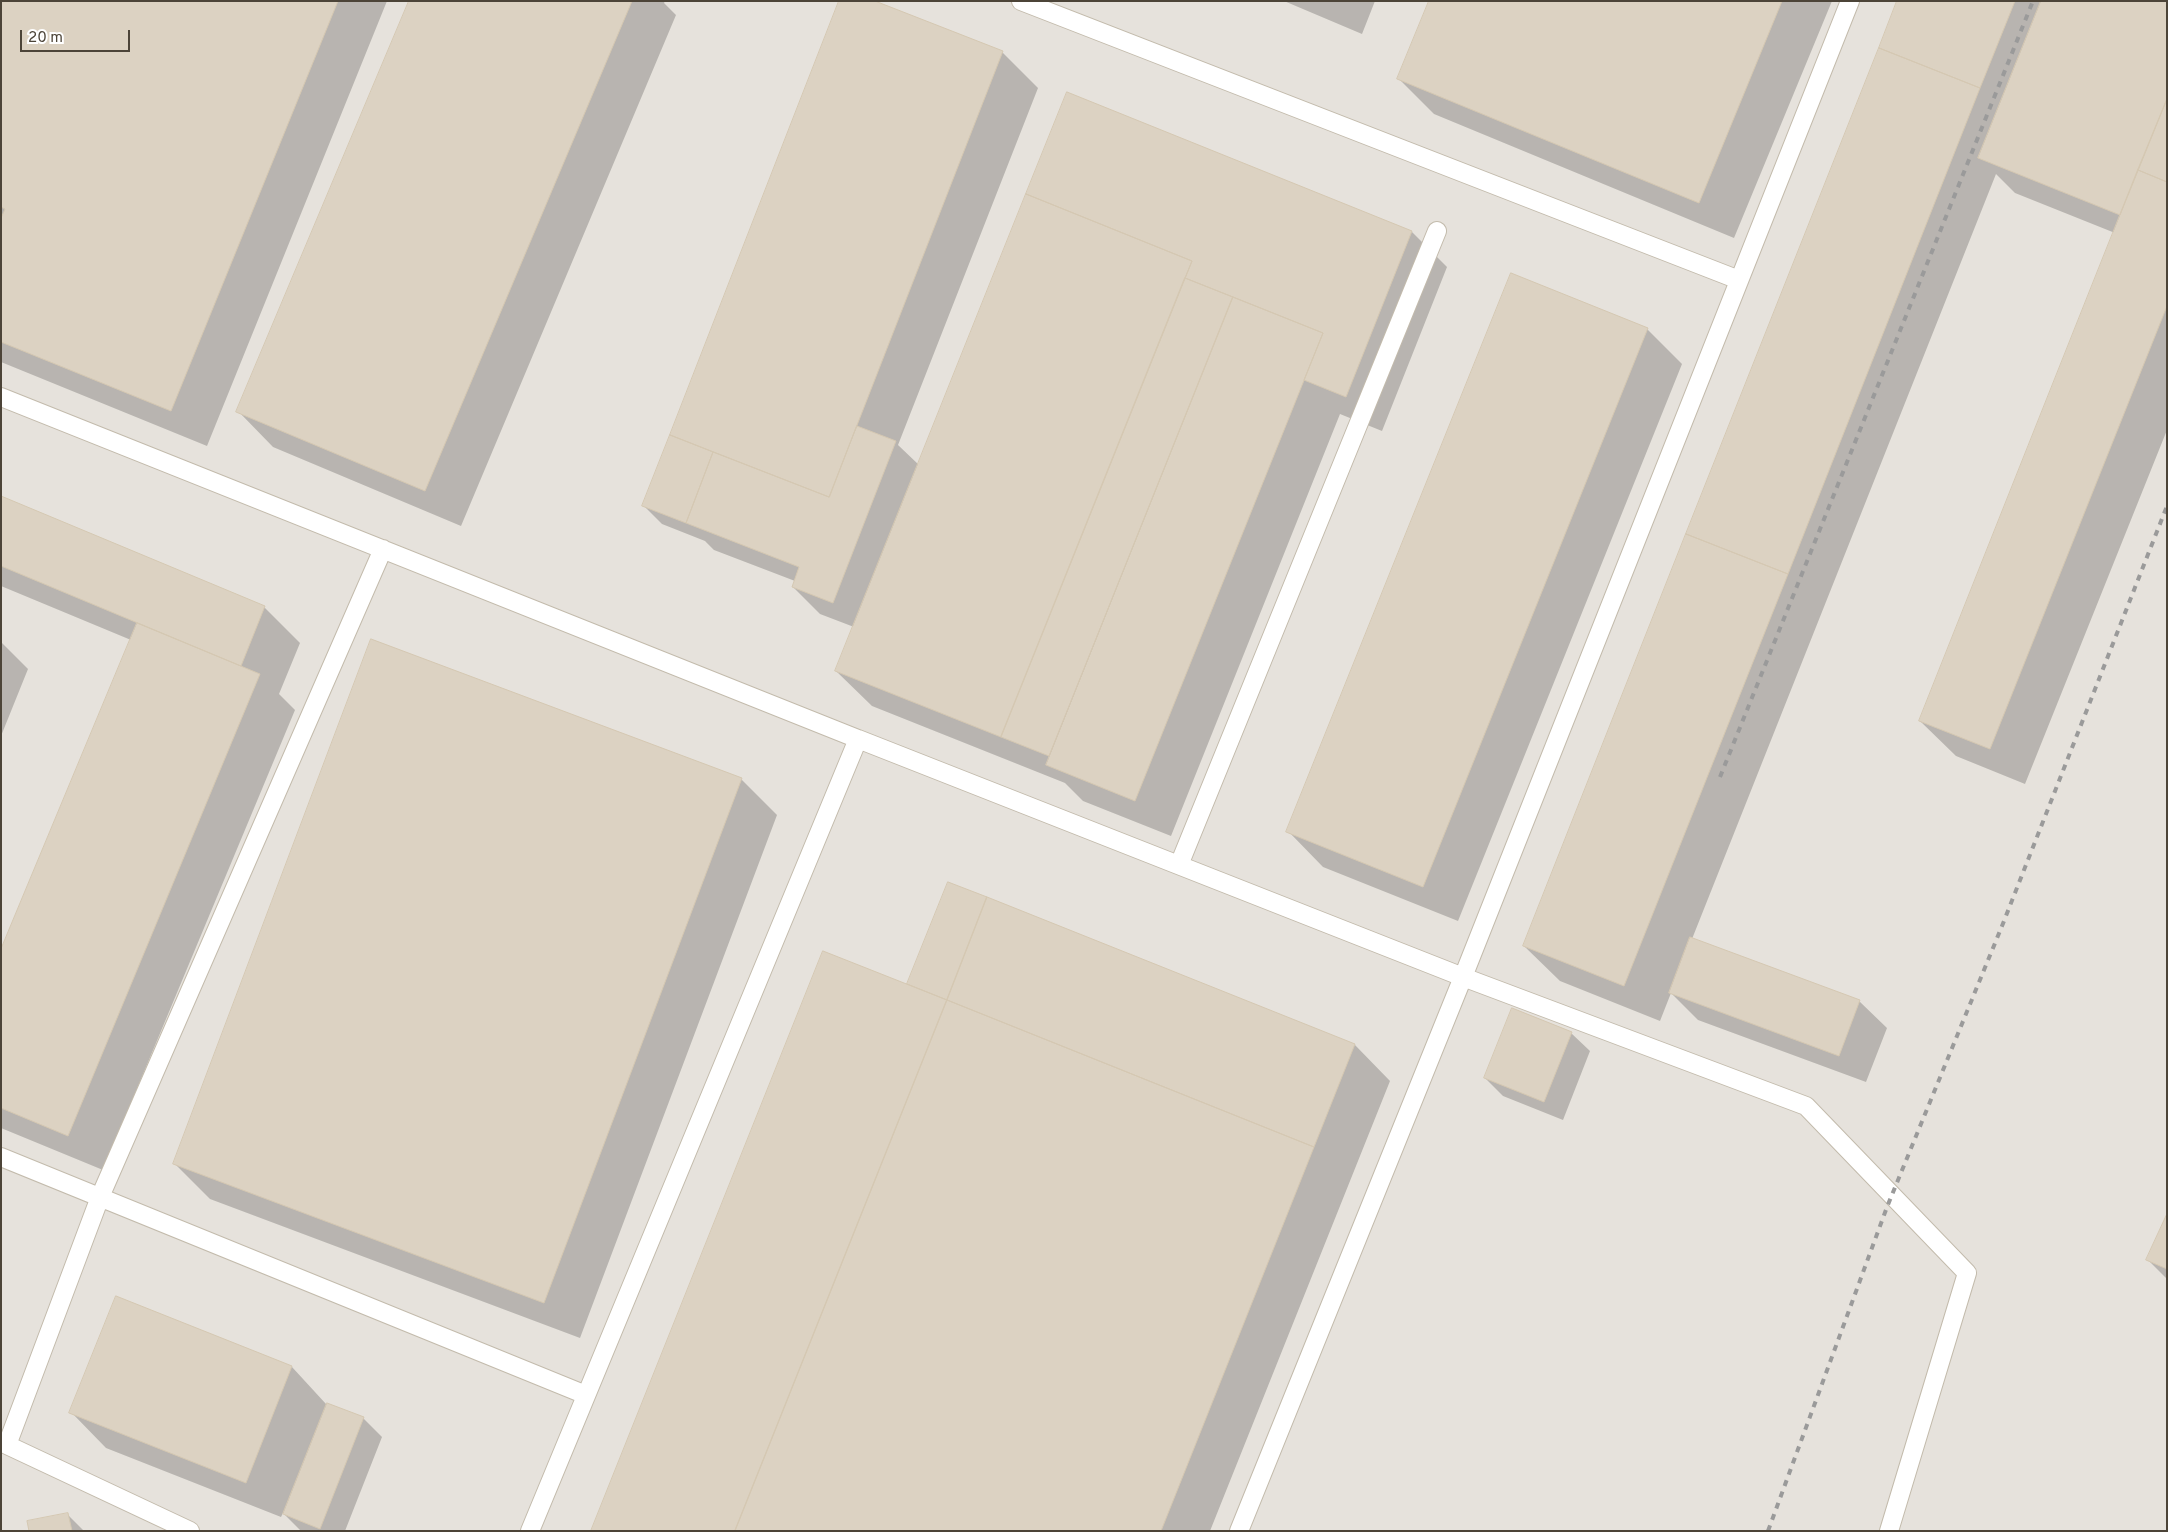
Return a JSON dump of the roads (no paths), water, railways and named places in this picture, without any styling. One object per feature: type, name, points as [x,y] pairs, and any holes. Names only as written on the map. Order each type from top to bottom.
[{"type":"lane","points":[[1021,1],[1739,280]]},
{"type":"lane","points":[[1239,1531],[1463,977],[1850,1]]},
{"type":"lane","points":[[1179,865],[1437,231]]},
{"type":"lane","points":[[1,397],[1463,977],[1806,1106],[1967,1273],[1889,1531]]},
{"type":"lane","points":[[190,1531],[6,1445],[100,1197],[383,549]]},
{"type":"lane","points":[[530,1531],[858,738]]},
{"type":"lane","points":[[1,1157],[586,1395]]},
{"type":"railway","points":[[1720,777],[2033,1]]},
{"type":"railway","points":[[1768,1531],[1887,1207],[2002,926],[2167,506]]}]
